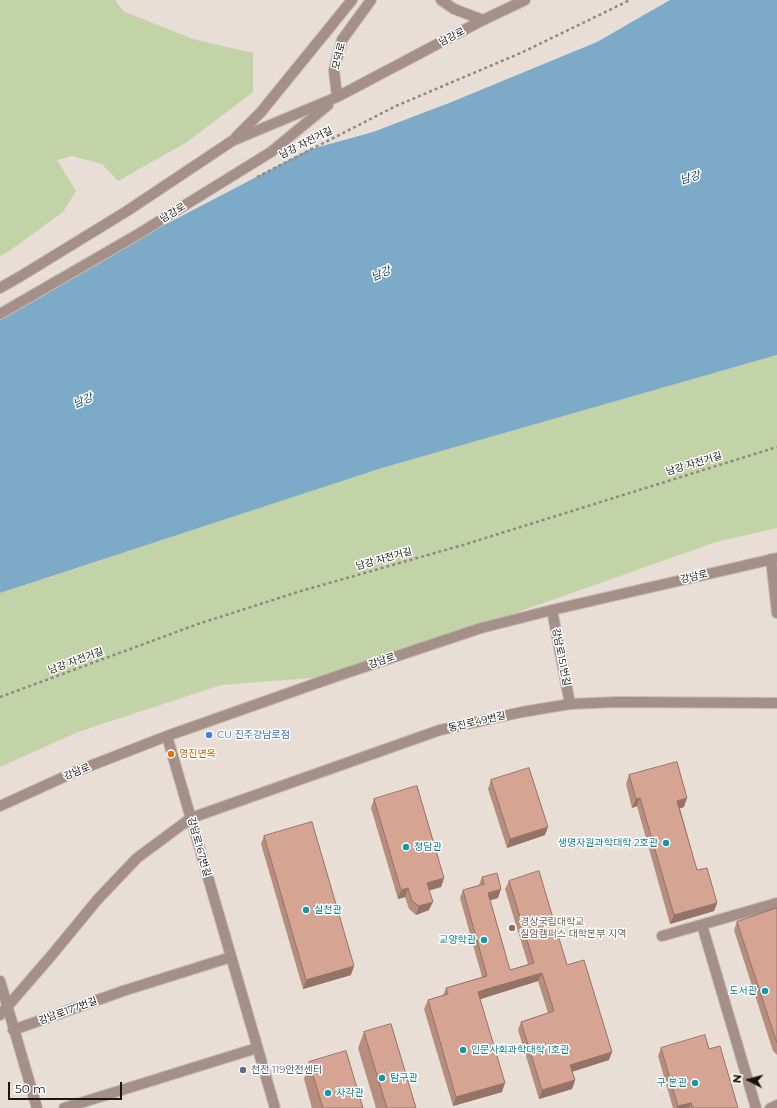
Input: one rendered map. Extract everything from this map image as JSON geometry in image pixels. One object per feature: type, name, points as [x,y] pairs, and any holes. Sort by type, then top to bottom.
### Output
[{"type":"street","points":[[232,141],[261,112],[352,0]]},
{"type":"street","name":"모덕로","points":[[337,97],[334,70],[342,40],[371,0]]},
{"type":"street","points":[[441,0],[454,9],[483,20]]},
{"type":"street","name":"남강로","points":[[0,288],[127,211],[232,141],[337,97],[483,20],[525,0]]},
{"type":"street","name":"남강로","points":[[0,314],[135,236],[271,152],[337,97]]},
{"type":"street","points":[[774,559],[777,613]]},
{"type":"street","name":"강남로","points":[[0,806],[77,771],[167,736],[337,676],[481,628],[552,610],[774,559]]},
{"type":"street","name":"강남로151번길","points":[[552,610],[570,704]]},
{"type":"street","name":"동진로49번길","points":[[0,1015],[98,899],[137,858],[191,818],[440,730],[522,712],[570,704],[617,702],[777,702]]},
{"type":"street","name":"강남로167번길","points":[[167,736],[275,1108]]},
{"type":"street","points":[[662,936],[777,903]]},
{"type":"street","points":[[702,925],[756,1108]]},
{"type":"street","name":"강남로177번길","points":[[14,1030],[123,991],[231,957]]},
{"type":"street","points":[[0,981],[36,1108]]},
{"type":"street","points":[[64,1108],[257,1048]]},
{"type":"lane","points":[[769,1108],[777,1104]]},
{"type":"path","name":"남강 자전거길","points":[[256,178],[396,106],[523,52],[630,0]]},
{"type":"path","name":"남강 자전거길","points":[[0,697],[198,624],[286,596],[463,545],[777,447]]},
{"type":"green space","points":[[0,0],[115,0],[123,11],[193,39],[253,53],[253,92],[187,142],[118,181],[102,164],[72,156],[57,160],[76,191],[63,212],[8,252],[0,256]]},
{"type":"green space","points":[[777,355],[777,528],[716,542],[337,676],[221,685],[78,732],[0,767],[0,593],[382,468]]},
{"type":"water","name":"남강","points":[[670,0],[777,0],[777,355],[382,468],[0,593],[0,311],[308,150],[373,132],[449,103],[597,42]]},
{"type":"building","name":"생명자원과학대학 2호관","points":[[677,762],[687,798],[677,801],[697,870],[707,868],[717,903],[674,915],[640,798],[636,799],[629,775]]},
{"type":"building","points":[[529,768],[548,827],[510,839],[491,780]]},
{"type":"building","name":"청담관","points":[[417,786],[444,878],[427,883],[433,902],[419,906],[412,901],[408,888],[401,890],[374,799]]},
{"type":"building","name":"실천관","points":[[312,822],[354,966],[306,980],[264,836]]},
{"type":"building","points":[[539,871],[567,965],[584,960],[612,1052],[570,1065],[575,1080],[542,1090],[521,1022],[554,1011],[542,973],[490,988],[478,992],[505,1083],[456,1097],[428,1000],[448,994],[446,988],[487,976],[463,890],[484,884],[482,877],[497,873],[501,889],[488,893],[510,970],[534,963],[509,881]]},
{"type":"building","name":"도서관","points":[[777,908],[777,1043],[737,922]]},
{"type":"building","points":[[391,1024],[416,1108],[387,1108],[364,1032]]},
{"type":"building","name":"구 본관","points":[[705,1035],[709,1049],[720,1046],[738,1108],[693,1108],[691,1103],[678,1106],[661,1048]]},
{"type":"building","points":[[346,1051],[363,1108],[323,1108],[309,1062]]},
{"type":"place","name":"CU 진주강남로점","points":[[209,735]]},
{"type":"place","name":"영진면옥","points":[[171,754]]},
{"type":"place","name":"생명자원과학대학 2호관","points":[[666,843]]},
{"type":"place","name":"청담관","points":[[406,847]]},
{"type":"place","name":"실천관","points":[[306,910]]},
{"type":"place","name":"경상국립대학교 칠암캠퍼스 대학본부 지역","points":[[512,928]]},
{"type":"place","name":"교양학관","points":[[484,940]]},
{"type":"place","name":"도서관","points":[[765,991]]},
{"type":"place","name":"인문사회과학대학 1호관","points":[[463,1050]]},
{"type":"place","name":"천전 119안전센터","points":[[243,1070]]},
{"type":"place","name":"탐구관","points":[[382,1078]]},
{"type":"place","name":"구 본관","points":[[695,1083]]},
{"type":"place","name":"자각관","points":[[328,1093]]}]
